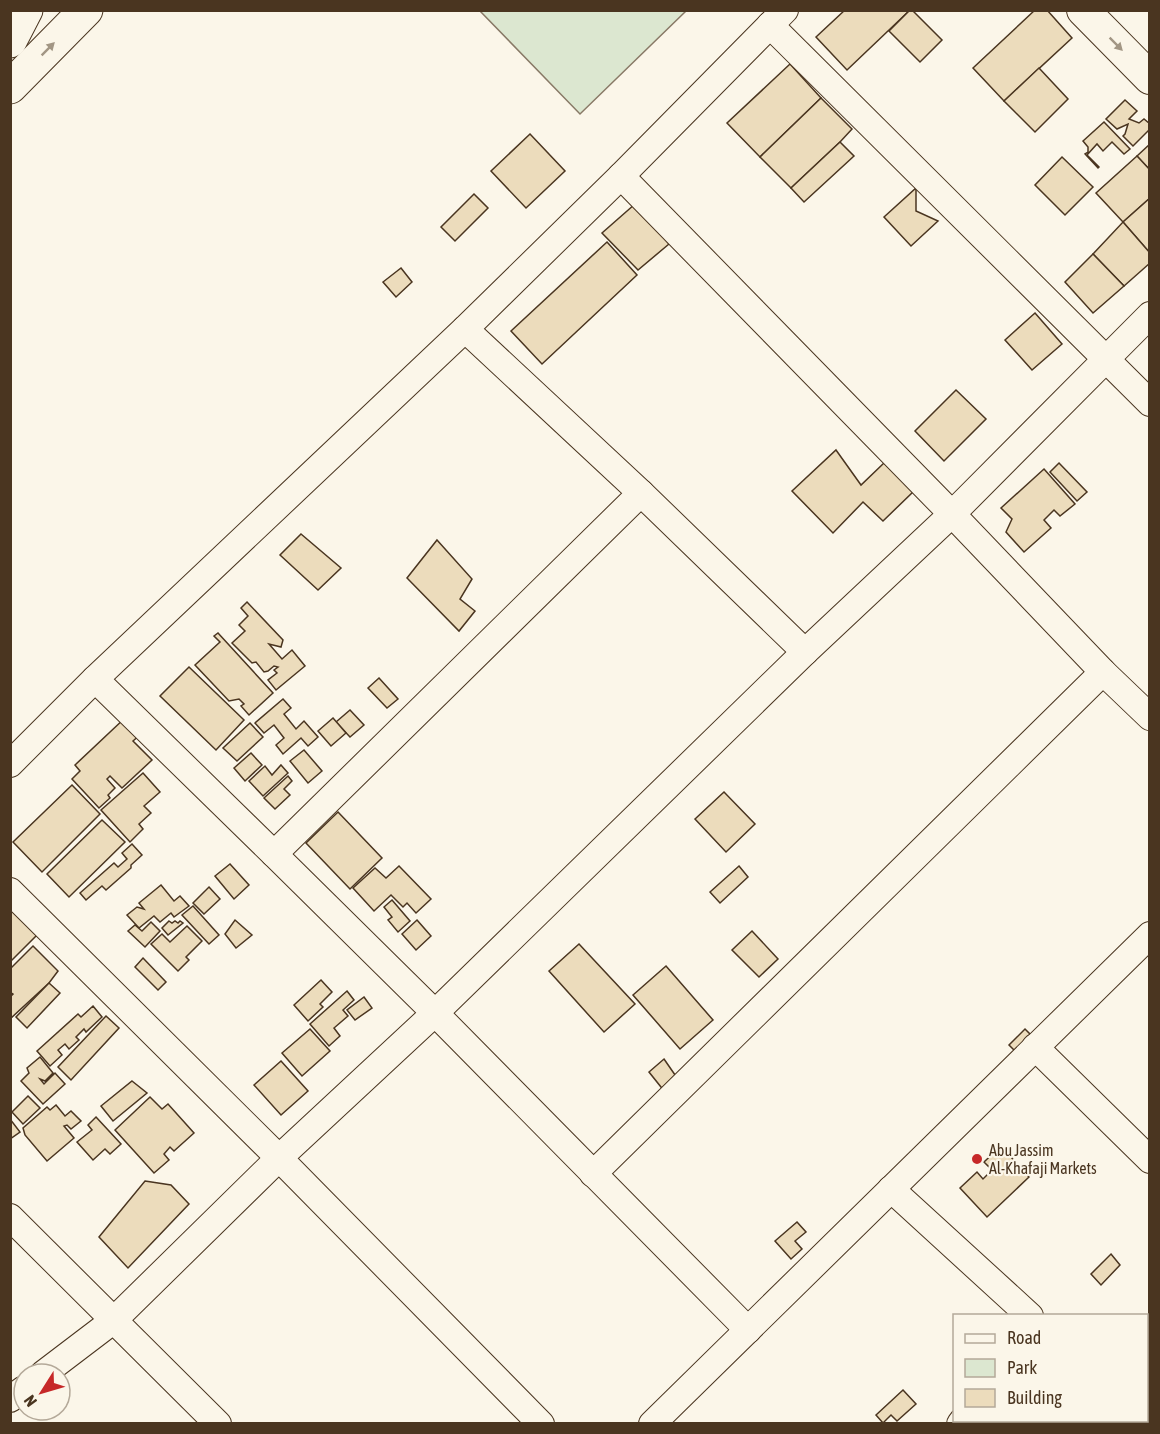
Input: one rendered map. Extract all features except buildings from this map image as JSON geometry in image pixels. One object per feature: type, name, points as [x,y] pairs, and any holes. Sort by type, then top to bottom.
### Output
[{"type":"main road","points":[[10,41],[26,10]]},
{"type":"main road","points":[[10,87],[86,10]]},
{"type":"street","points":[[1083,10],[1149,78]]},
{"type":"street","points":[[10,764],[95,679],[465,329],[778,18],[1149,403]]},
{"type":"street","points":[[621,176],[1149,717]]},
{"type":"street","points":[[59,1362],[114,1320],[279,1158],[435,1013],[805,652],[952,514],[1149,315]]},
{"type":"street","points":[[465,329],[641,493],[805,652]]},
{"type":"street","points":[[274,854],[641,493]]},
{"type":"street","points":[[593,1174],[1103,672]]},
{"type":"street","points":[[95,679],[435,1013],[748,1330]]},
{"type":"street","points":[[10,891],[279,1158],[541,1424]]},
{"type":"street","points":[[652,1424],[1149,935]]},
{"type":"street","points":[[1035,1047],[1149,1160]]},
{"type":"street","points":[[891,1189],[1028,1314]]},
{"type":"street","points":[[10,1217],[218,1424]]},
{"type":"green space","points":[[480,11],[686,11],[580,114]]},
{"type":"place","name":"Abu Jassim Al-Khafaji Markets","points":[[977,1159]]}]
